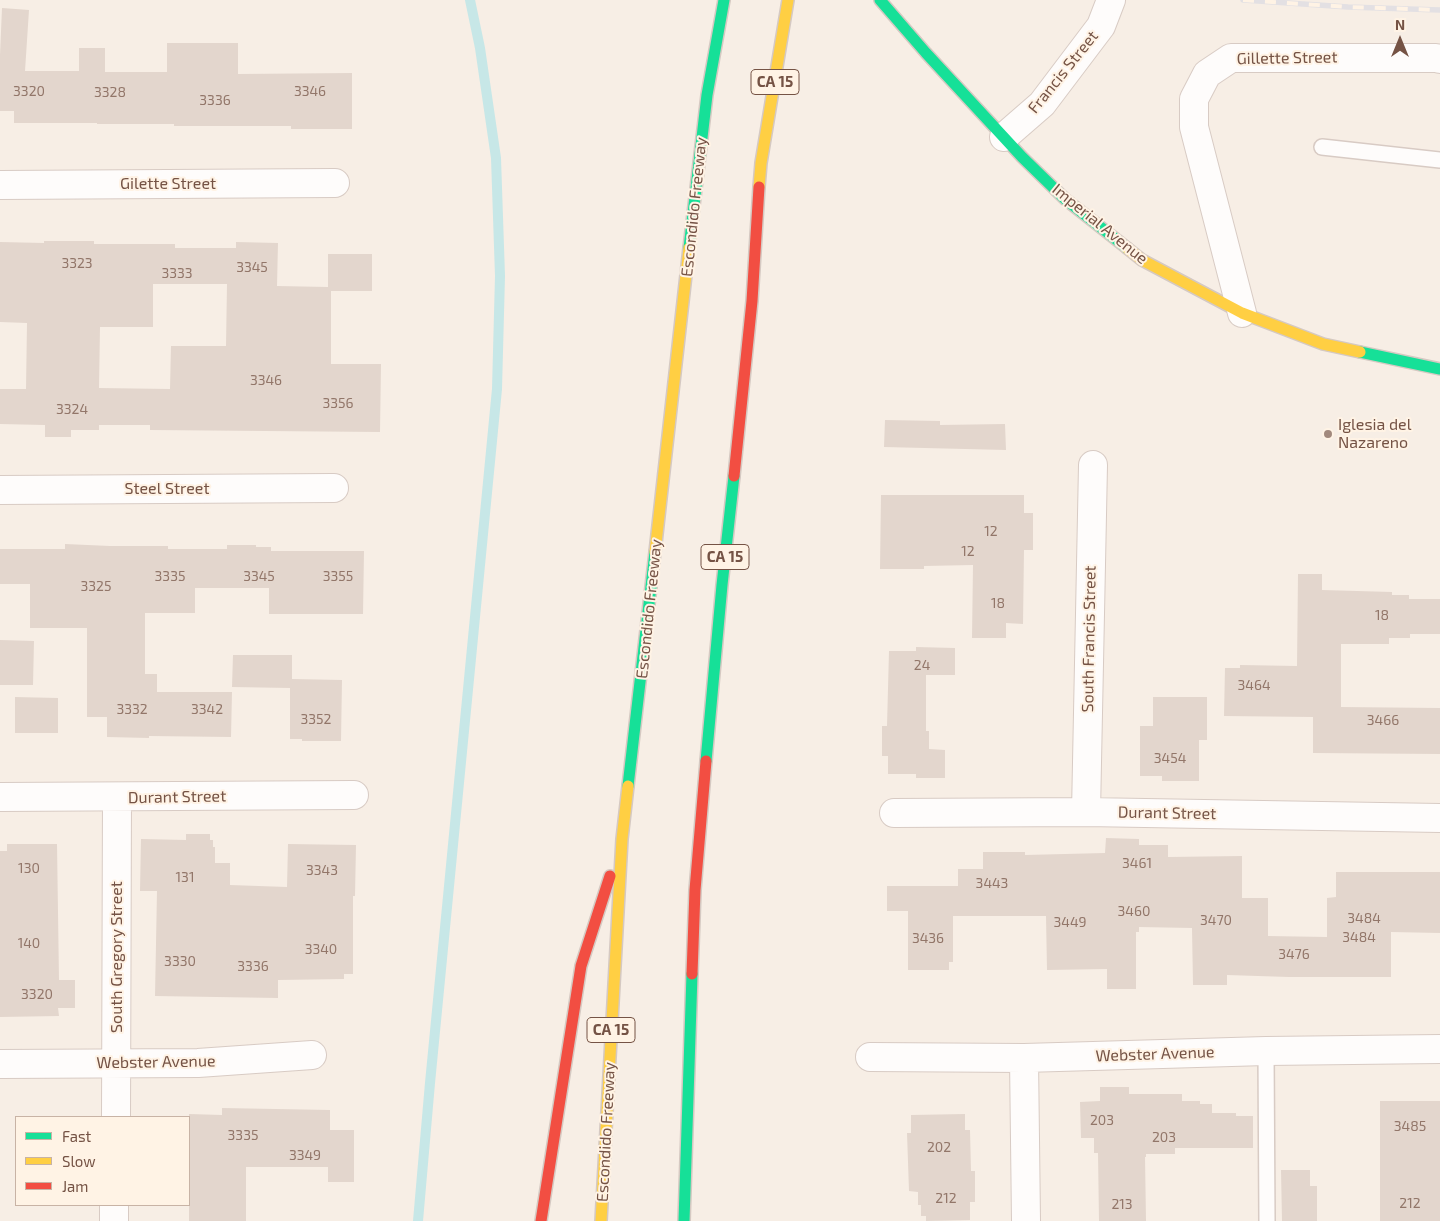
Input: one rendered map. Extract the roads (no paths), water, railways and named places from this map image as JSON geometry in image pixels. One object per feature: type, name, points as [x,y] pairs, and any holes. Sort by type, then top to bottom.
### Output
[{"type":"main road","name":"Escondido Freeway","points":[[601,1221],[622,839],[707,95],[724,0]]},
{"type":"main road","name":"CA 15","points":[[684,1221],[695,890],[722,585],[752,301],[761,163],[788,0]]},
{"type":"main road","name":"Imperial Avenue","points":[[880,0],[1022,157],[1065,199],[1142,260],[1242,312],[1323,344],[1440,370]]},
{"type":"main road","points":[[541,1221],[581,966],[622,839]]},
{"type":"street","name":"Francis Street","points":[[1004,137],[1042,104],[1101,26],[1111,0]]},
{"type":"street","name":"Gillette Street","points":[[1242,312],[1194,127],[1194,99],[1207,74],[1231,58],[1440,59]]},
{"type":"street","name":"Gilette Street","points":[[0,185],[335,182]]},
{"type":"street","name":"South Francis Street","points":[[1086,812],[1093,465]]},
{"type":"street","name":"Steel Street","points":[[0,490],[334,488]]},
{"type":"street","name":"Durant Street","points":[[0,797],[354,795]]},
{"type":"street","name":"South Gregory Street","points":[[116,1116],[117,797]]},
{"type":"street","name":"Durant Street","points":[[894,813],[1086,812],[1440,818]]},
{"type":"street","name":"Webster Avenue","points":[[870,1057],[1024,1058],[1266,1051],[1440,1049]]},
{"type":"street","name":"Webster Avenue","points":[[0,1064],[198,1063],[312,1055]]},
{"type":"street","points":[[1024,1058],[1026,1221]]},
{"type":"street","points":[[114,1206],[114,1221]]},
{"type":"lane","points":[[1322,147],[1440,160]]},
{"type":"lane","points":[[1266,1051],[1267,1221]]},
{"type":"waterway","points":[[418,1221],[497,389],[500,276],[496,158],[480,48],[470,0]]},
{"type":"railway","points":[[1243,0],[1348,7],[1440,10]]},
{"type":"place","name":"Iglesia del Nazareno","points":[[1328,434]]}]
